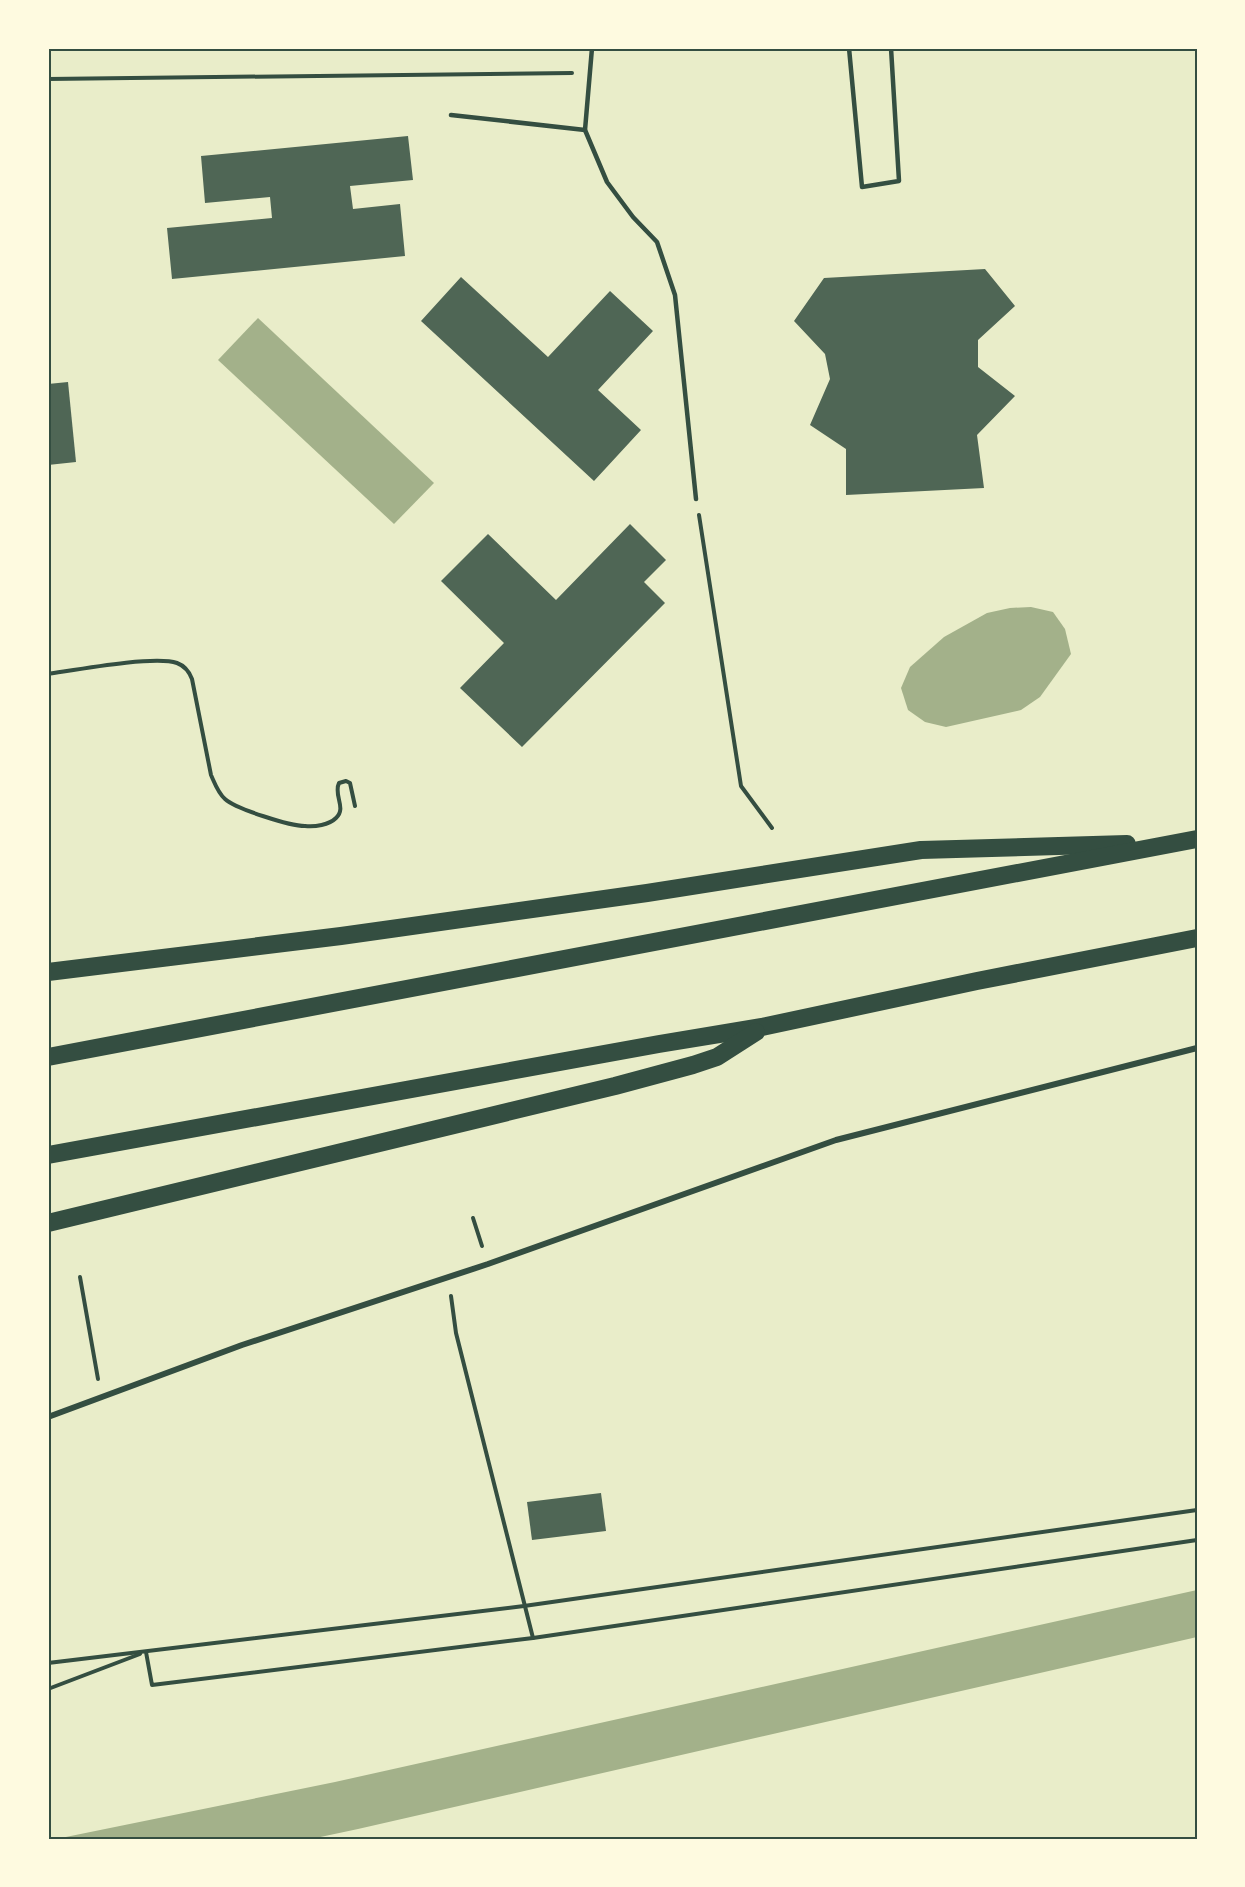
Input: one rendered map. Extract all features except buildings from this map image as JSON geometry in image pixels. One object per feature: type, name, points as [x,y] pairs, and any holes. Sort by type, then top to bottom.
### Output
[{"type":"highway","points":[[48,972],[341,936],[647,893],[921,850],[1190,840]]},
{"type":"highway","points":[[48,1057],[1190,840]]},
{"type":"highway","points":[[48,1155],[762,1027],[977,981],[1197,939]]},
{"type":"highway","points":[[48,1223],[682,1068],[717,1057],[762,1027]]},
{"type":"street","points":[[48,1416],[242,1345],[448,1277],[836,1140],[1197,1048]]},
{"type":"lane","points":[[592,48],[585,130],[607,182],[633,217],[657,242],[675,295],[696,499]]},
{"type":"lane","points":[[849,48],[862,187],[899,181],[891,48]]},
{"type":"lane","points":[[451,115],[585,130]]},
{"type":"path","points":[[48,80],[589,73]]},
{"type":"path","points":[[696,499],[741,786],[772,828]]},
{"type":"path","points":[[48,674],[151,661],[177,663],[189,671],[192,679],[211,775],[225,799],[238,808],[304,826],[321,825],[339,816],[342,809],[337,787],[339,783],[346,781],[350,783],[355,806]]},
{"type":"path","points":[[473,1218],[478,1233]]},
{"type":"path","points":[[80,1276],[101,1397]]},
{"type":"path","points":[[448,1277],[456,1333],[533,1638]]},
{"type":"path","points":[[48,1664],[524,1606],[1197,1510]]},
{"type":"path","points":[[146,1652],[152,1685],[533,1638],[1197,1540]]},
{"type":"path","points":[[48,1689],[146,1652]]},
{"type":"shaded area","points":[[258,318],[434,483],[394,524],[218,360]]},
{"type":"shaded area","points":[[1031,607],[1053,612],[1065,629],[1071,654],[1040,697],[1021,710],[946,727],[925,722],[908,710],[901,688],[910,667],[944,637],[987,613],[1010,608]]},
{"type":"shaded area","points":[[1197,1590],[1197,1637],[358,1829],[311,1839],[56,1839],[335,1782]]}]
